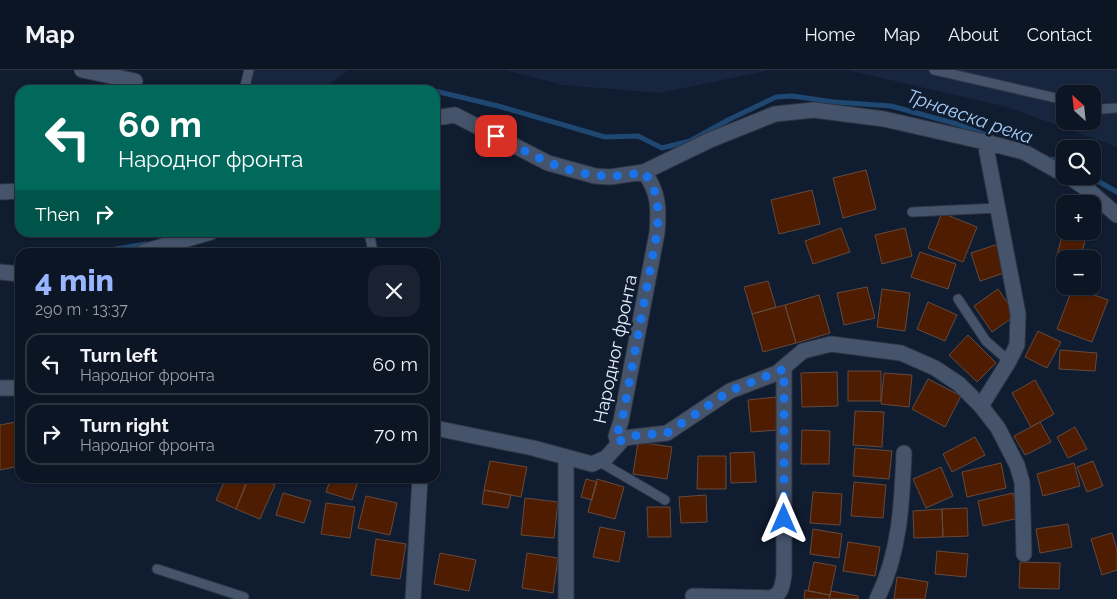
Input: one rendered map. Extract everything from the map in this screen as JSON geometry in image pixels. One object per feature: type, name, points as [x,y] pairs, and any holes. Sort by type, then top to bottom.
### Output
[{"type":"street","points":[[82,70],[135,81]]},
{"type":"street","points":[[440,117],[454,115],[464,119],[548,163],[572,170],[610,177],[644,172],[753,122],[790,111],[814,110],[884,119],[985,142],[1024,152],[1056,170]]},
{"type":"street","points":[[981,406],[1010,361],[1017,345],[1018,314],[985,142]]},
{"type":"street","name":"Народног фронта","points":[[644,172],[656,191],[659,216],[622,421],[616,436],[618,442],[630,436],[667,433],[730,391],[784,369],[803,351],[831,344],[901,353],[935,368],[950,378],[981,406],[998,428],[1022,482],[1024,554]]},
{"type":"street","points":[[1081,185],[1117,215]]},
{"type":"street","points":[[0,192],[15,191]]},
{"type":"street","points":[[157,248],[194,237]]},
{"type":"street","points":[[0,272],[15,274]]},
{"type":"street","points":[[693,596],[770,598],[777,596],[780,592],[784,575],[784,369]]},
{"type":"street","points":[[0,388],[15,388]]},
{"type":"street","points":[[440,429],[533,448],[592,464],[600,462],[611,453],[618,442]]},
{"type":"street","points":[[876,599],[887,576],[899,529],[904,453]]},
{"type":"street","points":[[566,458],[566,599]]},
{"type":"street","points":[[412,599],[420,483]]},
{"type":"lane","points":[[245,85],[249,70]]},
{"type":"lane","points":[[934,70],[1056,98]]},
{"type":"lane","points":[[1101,110],[1117,108]]},
{"type":"lane","points":[[912,212],[999,208]]},
{"type":"lane","points":[[370,237],[372,247]]},
{"type":"lane","points":[[958,299],[986,341],[1010,361]]},
{"type":"lane","points":[[600,462],[665,500]]},
{"type":"lane","points":[[157,568],[244,596],[243,599]]},
{"type":"shaded area","points":[[249,70],[348,70],[328,85],[245,85]]},
{"type":"shaded area","points":[[505,70],[771,70],[659,93],[563,85]]},
{"type":"shaded area","points":[[847,70],[1117,70],[1117,147],[1070,130],[1101,130],[1101,85],[1056,85],[1056,125],[1007,107]]},
{"type":"building","points":[[866,170],[876,209],[843,218],[833,178]]},
{"type":"building","points":[[812,190],[820,224],[779,234],[771,200]]},
{"type":"building","points":[[942,213],[977,227],[963,262],[928,248]]},
{"type":"building","points":[[841,228],[850,252],[813,264],[805,241]]},
{"type":"building","points":[[905,228],[912,256],[882,264],[875,235]]},
{"type":"building","points":[[1061,240],[1085,240],[1083,250],[1058,250]]},
{"type":"building","points":[[998,244],[1007,272],[980,281],[971,253]]},
{"type":"building","points":[[920,252],[956,264],[948,289],[911,277]]},
{"type":"building","points":[[768,281],[776,307],[752,314],[744,287]]},
{"type":"building","points":[[867,287],[875,318],[844,325],[837,293]]},
{"type":"building","points":[[882,289],[910,293],[905,331],[877,327]]},
{"type":"building","points":[[998,289],[1016,315],[992,332],[974,306]]},
{"type":"building","points":[[819,295],[830,333],[796,343],[785,305]]},
{"type":"building","points":[[1070,295],[1095,295],[1108,300],[1092,342],[1057,329]]},
{"type":"building","points":[[928,302],[957,315],[945,341],[917,329]]},
{"type":"building","points":[[785,305],[796,343],[763,352],[752,314]]},
{"type":"building","points":[[1038,331],[1061,342],[1047,368],[1025,357]]},
{"type":"building","points":[[968,335],[996,363],[977,382],[949,355]]},
{"type":"building","points":[[1060,350],[1097,353],[1095,371],[1059,369]]},
{"type":"building","points":[[848,371],[881,371],[881,401],[848,401]]},
{"type":"building","points":[[837,372],[838,406],[802,407],[801,373]]},
{"type":"building","points":[[884,373],[912,375],[909,407],[881,404]]},
{"type":"building","points":[[928,379],[961,396],[945,427],[912,409]]},
{"type":"building","points":[[1035,380],[1054,414],[1031,427],[1012,393]]},
{"type":"building","points":[[776,397],[779,430],[751,432],[748,400]]},
{"type":"building","points":[[855,411],[884,412],[882,447],[853,445]]},
{"type":"building","points":[[15,422],[15,467],[0,470],[0,425]]},
{"type":"building","points":[[1040,422],[1051,442],[1025,455],[1014,436]]},
{"type":"building","points":[[1075,427],[1087,449],[1068,458],[1057,437]]},
{"type":"building","points":[[802,430],[830,431],[829,464],[801,464]]},
{"type":"building","points":[[975,437],[985,455],[952,472],[943,454]]},
{"type":"building","points":[[638,442],[672,447],[667,479],[633,474]]},
{"type":"building","points":[[855,448],[892,451],[889,479],[853,476]]},
{"type":"building","points":[[754,452],[756,482],[731,483],[730,453]]},
{"type":"building","points":[[698,456],[726,456],[726,489],[697,489]]},
{"type":"building","points":[[490,461],[527,467],[521,497],[484,490]]},
{"type":"building","points":[[1093,461],[1103,486],[1087,492],[1077,467]]},
{"type":"building","points":[[1001,463],[1006,488],[967,497],[962,472]]},
{"type":"building","points":[[1074,463],[1080,486],[1043,496],[1037,474]]},
{"type":"building","points":[[941,467],[953,496],[926,508],[913,479]]},
{"type":"building","points":[[586,479],[597,482],[592,500],[581,497]]},
{"type":"building","points":[[597,479],[624,487],[615,519],[588,512]]},
{"type":"building","points":[[854,482],[886,485],[883,518],[851,516]]},
{"type":"building","points":[[224,483],[246,483],[236,509],[216,500]]},
{"type":"building","points":[[247,483],[270,483],[275,485],[260,519],[236,509]]},
{"type":"building","points":[[329,483],[357,483],[352,500],[326,492]]},
{"type":"building","points":[[484,490],[511,495],[508,508],[482,504]]},
{"type":"building","points":[[813,492],[842,494],[840,525],[810,523]]},
{"type":"building","points":[[283,493],[311,501],[304,523],[276,515]]},
{"type":"building","points":[[1013,493],[1019,518],[983,526],[978,501]]},
{"type":"building","points":[[706,495],[707,522],[681,523],[679,497]]},
{"type":"building","points":[[366,496],[397,503],[390,535],[358,528]]},
{"type":"building","points":[[525,498],[558,502],[554,538],[521,535]]},
{"type":"building","points":[[326,503],[355,507],[350,538],[321,534]]},
{"type":"building","points":[[647,507],[670,507],[671,537],[648,537]]},
{"type":"building","points":[[967,508],[968,536],[943,537],[942,509]]},
{"type":"building","points":[[942,509],[943,537],[914,538],[913,511]]},
{"type":"building","points":[[1068,524],[1072,547],[1040,553],[1036,529]]},
{"type":"building","points":[[600,527],[625,532],[619,562],[593,557]]},
{"type":"building","points":[[813,529],[842,534],[839,558],[810,554]]},
{"type":"building","points":[[1112,533],[1117,550],[1117,570],[1102,575],[1091,539]]},
{"type":"building","points":[[376,539],[406,544],[400,579],[371,575]]},
{"type":"building","points":[[848,542],[880,547],[875,576],[843,571]]},
{"type":"building","points":[[937,551],[968,554],[966,577],[935,574]]},
{"type":"building","points":[[440,553],[476,560],[469,591],[434,584]]},
{"type":"building","points":[[527,553],[558,558],[553,593],[522,588]]},
{"type":"building","points":[[814,562],[836,566],[830,595],[808,591]]},
{"type":"building","points":[[1020,562],[1060,563],[1059,589],[1019,588]]},
{"type":"building","points":[[897,577],[928,582],[925,599],[894,599]]},
{"type":"building","points":[[805,590],[830,595],[829,599],[804,599]]},
{"type":"building","points":[[831,591],[858,596],[858,599],[829,599]]},
{"type":"waterway","name":"Трнавска река","points":[[440,92],[498,106],[605,137],[638,136],[662,148],[690,141],[776,97],[792,96],[834,102],[891,106],[957,124],[992,137]]},
{"type":"waterway","name":"Трнавска река","points":[[1052,159],[1056,161]]},
{"type":"waterway","name":"Трнавска река","points":[[1101,183],[1117,192]]},
{"type":"waterway","name":"Трнавска река","points":[[122,248],[146,244]]},
{"type":"route","points":[[496,136],[548,163],[572,170],[595,176],[610,177],[644,172],[651,180],[656,191],[659,208],[657,233],[622,421],[616,436],[618,442],[630,436],[667,433],[730,391],[777,374],[784,369],[784,519]]}]
